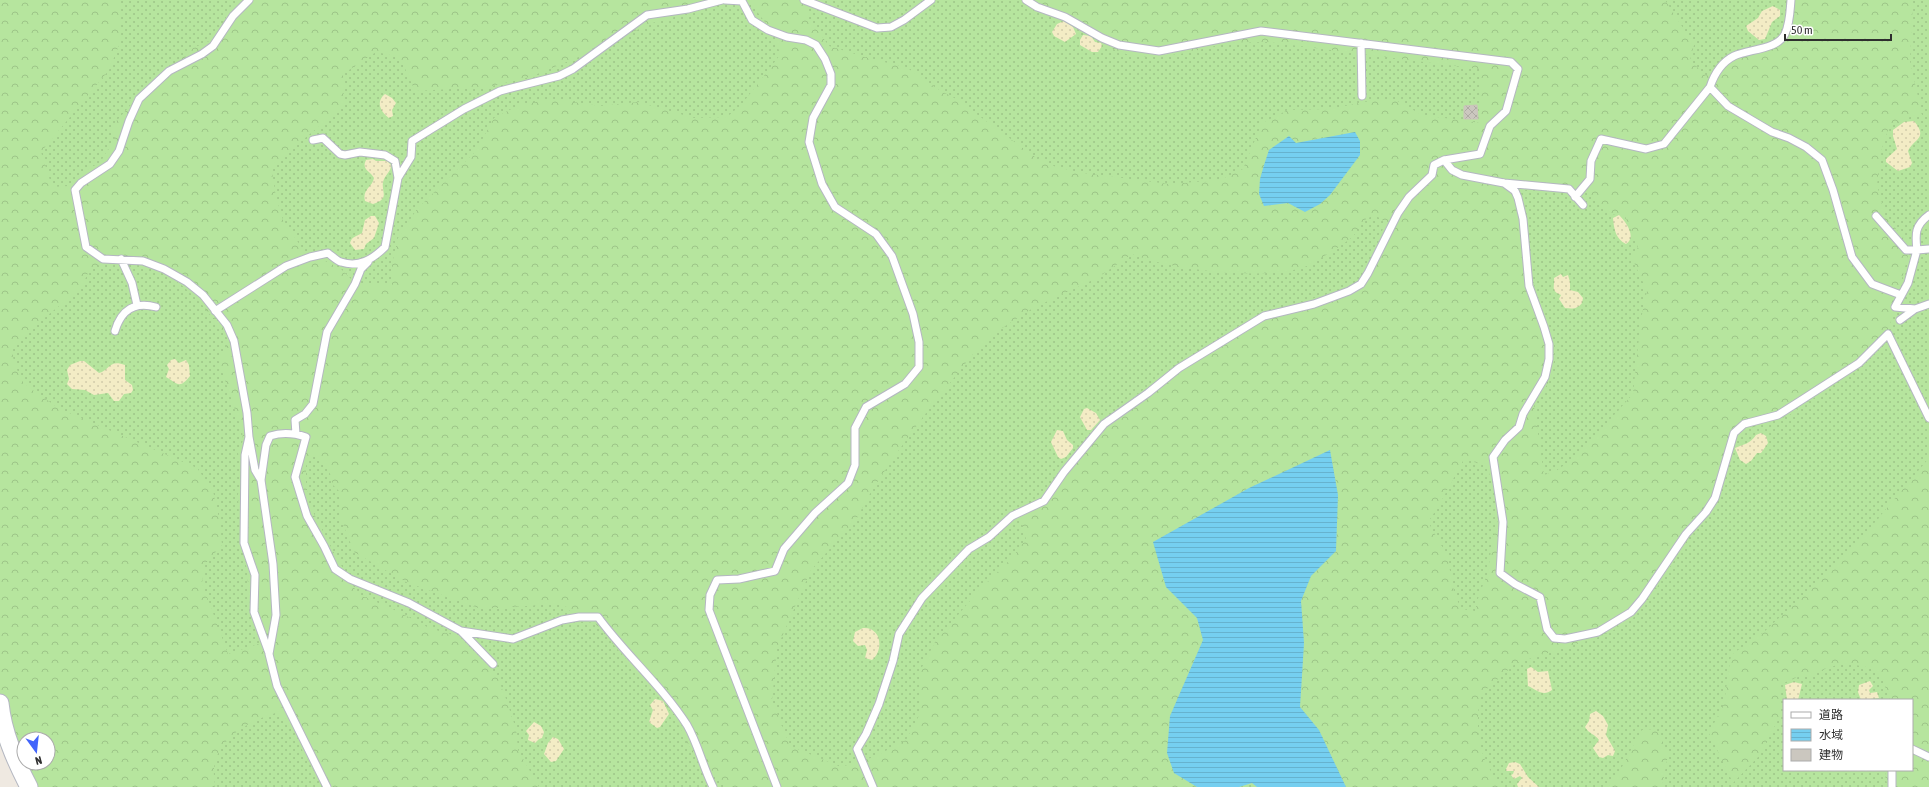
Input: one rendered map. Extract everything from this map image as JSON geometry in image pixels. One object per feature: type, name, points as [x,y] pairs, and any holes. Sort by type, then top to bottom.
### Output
[{"type":"street","points":[[0,703],[2,719],[14,757],[29,787]]},
{"type":"lane","points":[[249,0],[233,16],[213,46],[202,54],[169,71],[139,100],[128,121],[119,151],[110,164],[82,183],[75,190],[86,247],[103,260],[143,260],[164,269],[187,282],[203,295],[227,325],[234,341],[244,390],[249,437],[256,470],[261,480]]},
{"type":"lane","points":[[398,178],[411,157],[412,141],[464,109],[500,91],[559,76],[573,69],[647,15],[688,9],[723,0],[742,1],[752,20],[768,30],[806,40],[816,45],[825,59],[831,74],[831,85],[813,118],[809,142],[822,184],[835,207],[876,234],[892,256],[911,308],[919,342],[919,367],[905,384],[866,407],[855,428],[855,465],[848,482],[815,513],[784,549],[775,571],[739,579],[717,580],[710,595],[709,610],[777,787]]},
{"type":"lane","points":[[804,0],[877,28],[891,27],[904,20],[931,0]]},
{"type":"lane","points":[[873,787],[857,749],[866,734],[879,704],[893,662],[899,634],[922,598],[969,549],[989,537],[1012,516],[1044,501],[1064,472],[1104,424],[1148,393],[1179,368],[1264,316],[1314,304],[1349,291],[1361,284],[1398,213],[1409,197],[1432,175],[1434,166],[1444,160],[1480,154],[1490,126],[1506,111],[1518,69],[1511,62],[1361,42],[1260,31],[1159,51],[1119,44],[1108,40],[1065,17],[1037,7],[1026,0]]},
{"type":"lane","points":[[1575,197],[1590,179],[1591,161],[1601,139],[1646,149],[1664,144],[1710,87],[1714,74],[1733,56],[1777,42],[1784,34],[1790,17],[1791,0]]},
{"type":"lane","points":[[1361,42],[1362,96]]},
{"type":"lane","points":[[1710,87],[1728,106],[1772,132],[1789,138],[1822,160],[1833,190],[1852,257],[1872,284],[1901,295]]},
{"type":"lane","points":[[296,434],[295,420],[305,414],[313,404],[327,332],[355,284],[361,268],[385,247],[398,178],[395,161],[385,155],[360,152],[345,155],[340,154],[323,138],[313,140]]},
{"type":"lane","points":[[1444,160],[1452,170],[1462,175],[1504,183],[1569,189],[1583,205]]},
{"type":"lane","points":[[1504,183],[1515,191],[1523,219],[1530,286],[1544,327],[1548,344],[1548,359],[1545,377],[1523,414],[1519,427],[1505,440],[1493,457],[1503,522],[1500,573],[1515,584],[1540,597],[1547,630],[1554,638],[1566,639],[1598,632],[1631,612],[1642,599],[1686,534],[1706,512],[1715,498],[1734,433],[1744,424],[1778,415],[1800,402],[1859,363],[1888,334],[1929,418]]},
{"type":"lane","points":[[1876,216],[1906,250],[1929,249]]},
{"type":"lane","points":[[1929,216],[1920,222],[1915,237],[1917,250],[1908,283],[1895,307],[1915,308],[1929,304]]},
{"type":"lane","points":[[215,311],[286,266],[310,257],[328,253],[340,262],[369,262]]},
{"type":"lane","points":[[121,259],[132,283],[137,305]]},
{"type":"lane","points":[[116,331],[118,320],[130,308],[137,305],[146,304],[156,307]]},
{"type":"lane","points":[[1900,320],[1915,308]]},
{"type":"lane","points":[[269,654],[276,615],[273,564],[261,480],[266,445],[270,436],[278,434],[296,434],[306,437],[295,477],[307,516],[335,569],[364,586],[389,594],[409,603],[461,631],[493,664]]},
{"type":"lane","points":[[249,437],[244,455],[244,543],[255,575],[254,612],[269,654],[277,686],[327,787]]},
{"type":"lane","points":[[461,631],[513,639],[562,620],[579,617],[598,617],[608,631],[657,686],[687,726],[713,787]]},
{"type":"lane","points":[[1913,749],[1929,757]]},
{"type":"lane","points":[[1892,771],[1892,787]]},
{"type":"green space","points":[[0,0],[121,0],[119,2],[120,43],[109,70],[41,152],[52,187],[69,186],[87,169],[100,163],[115,137],[111,127],[137,98],[189,50],[213,39],[227,16],[242,0],[731,0],[708,8],[652,23],[586,54],[530,77],[487,87],[415,91],[400,57],[376,52],[343,74],[344,106],[271,166],[276,197],[283,220],[304,251],[340,268],[357,285],[392,285],[392,264],[398,238],[417,209],[476,151],[494,118],[521,104],[555,99],[600,106],[638,102],[694,118],[727,117],[742,104],[780,55],[775,35],[748,0],[811,0],[807,16],[829,46],[875,60],[906,67],[936,88],[956,99],[1035,157],[1056,167],[1083,173],[1169,184],[1220,180],[1243,169],[1262,123],[1288,110],[1332,109],[1363,102],[1394,99],[1422,115],[1481,123],[1479,69],[1268,42],[1227,43],[1186,53],[1156,57],[1132,56],[1115,50],[1080,30],[1069,21],[1048,16],[1031,9],[1019,0],[1665,0],[1694,45],[1690,60],[1706,76],[1727,56],[1741,50],[1764,44],[1778,37],[1785,28],[1786,24],[1787,0],[1913,0],[1910,61],[1922,115],[1905,118],[1889,127],[1881,151],[1877,185],[1885,215],[1905,240],[1911,244],[1885,344],[1863,364],[1788,416],[1747,429],[1736,439],[1719,498],[1709,515],[1689,537],[1649,600],[1634,617],[1620,627],[1599,637],[1516,663],[1480,695],[1478,733],[1480,744],[1487,765],[1501,787],[1346,787],[1319,730],[1300,707],[1304,643],[1301,601],[1311,576],[1336,551],[1338,495],[1330,450],[1249,488],[1153,542],[1166,587],[1197,618],[1203,640],[1170,716],[1167,752],[1174,773],[1197,787],[726,787],[723,781],[692,752],[673,714],[595,623],[577,621],[567,607],[555,604],[481,609],[406,582],[354,552],[341,519],[339,491],[333,485],[329,470],[319,458],[311,456],[306,466],[306,483],[309,504],[334,553],[358,594],[399,612],[429,628],[460,637],[497,676],[516,729],[518,750],[539,787],[323,787],[302,750],[299,738],[284,717],[276,713],[256,720],[236,732],[221,748],[216,758],[214,770],[215,787],[28,787],[17,771],[56,771],[56,731],[16,731],[16,769],[0,745]],"holes":[[[1355,132],[1353,166],[1340,183],[1305,212],[1288,203],[1264,206],[1260,179],[1269,150],[1327,136]],[[1585,189],[1609,214],[1625,216],[1638,247],[1632,258],[1647,291],[1641,319],[1633,394],[1578,455],[1556,471],[1544,475],[1534,406],[1550,380],[1554,361],[1554,346],[1549,326],[1534,285],[1519,190]],[[1375,215],[1385,222],[1373,259],[1358,285],[1252,317],[1218,341],[1158,378],[1103,422],[1060,471],[1040,500],[1019,510],[1026,539],[1013,557],[981,588],[935,642],[921,669],[921,712],[906,740],[874,757],[841,767],[790,746],[772,700],[777,648],[811,570],[857,518],[872,490],[896,454],[926,413],[977,349],[996,332],[1033,308],[1097,278],[1132,254],[1170,265],[1222,272],[1274,273],[1295,270],[1311,264],[1333,251],[1352,237],[1365,220]],[[118,263],[140,264],[171,278],[182,286],[203,306],[230,342],[218,359],[242,431],[243,440],[238,452],[241,476],[238,495],[240,535],[247,570],[249,600],[253,622],[261,643],[228,654],[202,583],[205,564],[222,545],[219,518],[213,491],[197,468],[60,409],[22,381],[14,363],[12,350],[26,333],[81,288],[89,271],[99,265]],[[1464,459],[1487,466],[1495,492],[1498,520],[1493,535],[1488,572],[1479,595],[1475,611],[1461,609],[1454,592],[1447,555],[1428,522],[1438,507]]]},
{"type":"green space","points":[[8,0],[1929,0],[1929,787],[176,787],[0,427],[0,15]]},
{"type":"green space","points":[[1929,458],[1929,787],[1888,787],[1885,776],[1886,771],[1913,771],[1913,699],[1890,699],[1881,676],[1872,668],[1844,663],[1827,668],[1809,677],[1798,677],[1781,684],[1780,716],[1759,756],[1733,783],[1709,733],[1724,704],[1731,655],[1765,631],[1849,553]]},
{"type":"green space","points":[[1656,729],[1662,739],[1668,755],[1662,787],[1608,787],[1622,767],[1642,730]]},
{"type":"sand","points":[[1773,6],[1780,10],[1780,16],[1772,22],[1765,39],[1759,40],[1748,31],[1746,26],[1758,18],[1762,11]]},
{"type":"sand","points":[[1064,21],[1073,27],[1076,34],[1065,42],[1054,36],[1052,32],[1057,24]]},
{"type":"sand","points":[[1083,35],[1091,36],[1095,42],[1101,43],[1102,46],[1098,52],[1092,52],[1080,45],[1080,40]]},
{"type":"sand","points":[[385,94],[392,98],[396,103],[392,110],[393,116],[389,118],[380,107],[380,100]]},
{"type":"sand","points":[[1914,121],[1918,127],[1920,135],[1908,151],[1912,163],[1910,167],[1898,171],[1886,162],[1886,159],[1897,149],[1893,136],[1893,130],[1904,122]]},
{"type":"sand","points":[[373,159],[376,161],[387,161],[391,165],[383,183],[384,197],[379,202],[373,204],[365,201],[364,197],[374,178],[366,168],[365,163],[366,160]]},
{"type":"sand","points":[[1619,215],[1627,225],[1631,238],[1626,244],[1620,240],[1615,230],[1613,218]]},
{"type":"sand","points":[[371,216],[375,216],[379,223],[374,238],[366,244],[364,249],[355,250],[350,243],[353,238],[362,233],[365,220]]},
{"type":"sand","points":[[1561,274],[1563,277],[1568,275],[1570,290],[1578,292],[1583,298],[1582,303],[1577,307],[1565,308],[1559,299],[1561,295],[1554,290],[1554,278]]},
{"type":"sand","points":[[175,359],[179,363],[186,360],[189,365],[190,376],[180,384],[166,377],[169,369],[167,365],[171,360]]},
{"type":"sand","points":[[84,361],[99,373],[116,363],[125,365],[125,380],[132,385],[133,390],[131,393],[124,394],[119,401],[114,401],[108,393],[94,395],[85,390],[72,389],[67,384],[69,379],[67,370],[70,365]]},
{"type":"sand","points":[[1087,408],[1096,413],[1100,420],[1091,430],[1087,430],[1080,417],[1084,409]]},
{"type":"sand","points":[[1057,430],[1063,431],[1067,440],[1073,445],[1073,448],[1066,457],[1061,459],[1058,457],[1051,442]]},
{"type":"sand","points":[[1761,433],[1766,436],[1768,443],[1761,453],[1757,453],[1751,461],[1746,464],[1740,460],[1735,448],[1744,445],[1756,435]]},
{"type":"sand","points":[[863,628],[874,631],[878,636],[878,651],[872,660],[865,658],[867,650],[865,645],[858,646],[853,641],[855,632]]},
{"type":"sand","points":[[1531,667],[1538,672],[1548,671],[1552,690],[1543,693],[1528,686],[1527,669]]},
{"type":"sand","points":[[1870,681],[1873,686],[1869,690],[1870,693],[1877,692],[1879,698],[1861,699],[1858,692],[1859,685]]},
{"type":"sand","points":[[1794,682],[1802,684],[1798,699],[1787,699],[1785,685]]},
{"type":"sand","points":[[655,699],[663,701],[669,714],[660,727],[657,728],[649,722],[653,710],[650,705]]},
{"type":"sand","points":[[1596,711],[1603,716],[1608,725],[1606,735],[1615,751],[1613,756],[1608,755],[1603,758],[1599,757],[1593,748],[1599,740],[1585,727],[1589,721],[1590,714]]},
{"type":"sand","points":[[534,722],[541,726],[544,732],[542,738],[535,743],[528,740],[529,735],[526,731]]},
{"type":"sand","points":[[553,737],[558,739],[564,749],[556,761],[551,762],[544,754],[548,743]]},
{"type":"sand","points":[[1515,762],[1520,764],[1528,777],[1539,787],[1518,787],[1517,784],[1522,778],[1520,776],[1514,779],[1511,775],[1514,771],[1506,771],[1509,763]]},
{"type":"water","points":[[1355,132],[1360,141],[1360,155],[1330,195],[1320,204],[1305,212],[1288,203],[1264,206],[1259,194],[1260,179],[1269,150],[1289,136],[1296,143]]},
{"type":"water","points":[[1330,450],[1338,495],[1336,551],[1311,576],[1301,601],[1304,643],[1300,707],[1319,730],[1346,787],[1257,787],[1252,783],[1239,787],[1197,787],[1174,773],[1167,753],[1170,716],[1203,640],[1197,618],[1166,587],[1153,542],[1249,488]]},
{"type":"building","points":[[1477,105],[1478,119],[1464,119],[1464,106]]}]
